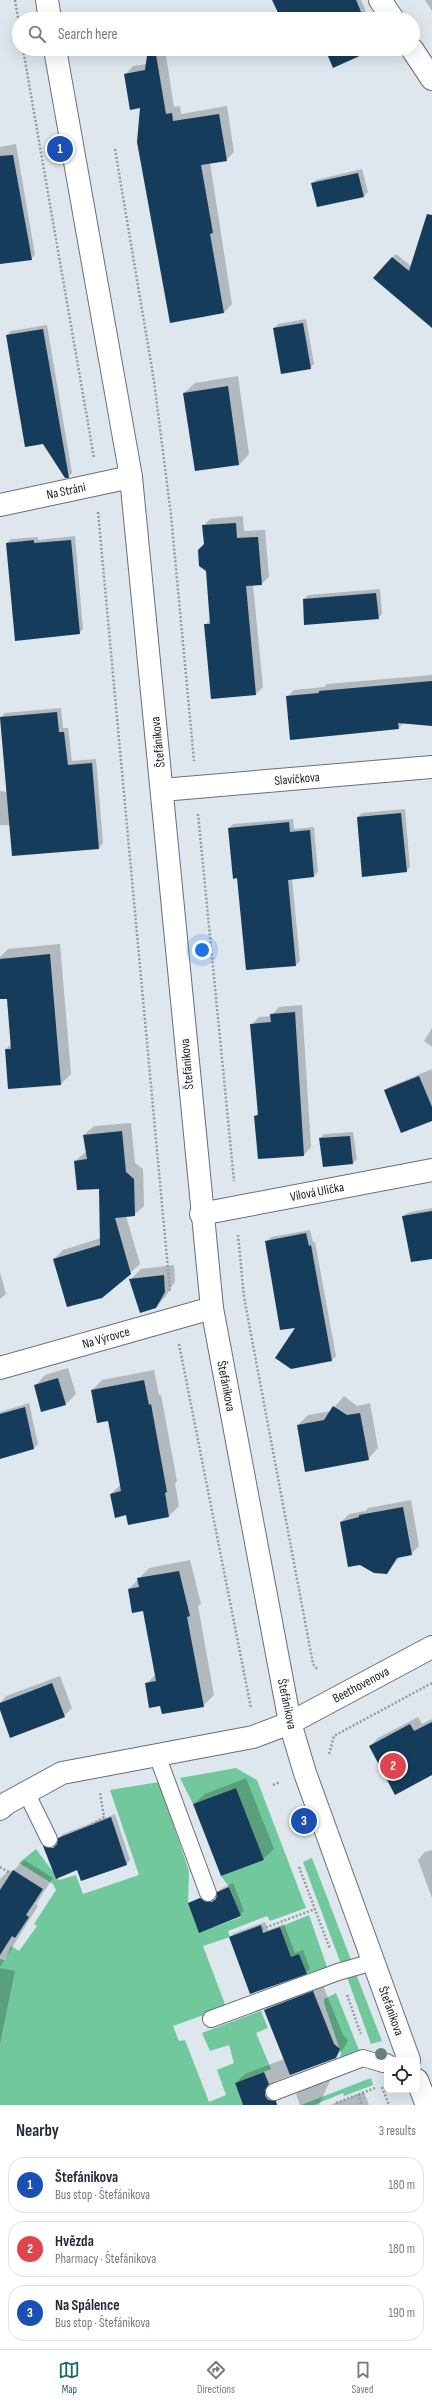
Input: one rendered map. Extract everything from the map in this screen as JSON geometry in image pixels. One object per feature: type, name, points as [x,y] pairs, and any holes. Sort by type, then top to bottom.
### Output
[{"type":"street","points":[[47,0],[49,12]]},
{"type":"street","points":[[380,0],[388,12]]},
{"type":"street","name":"Štefánikova","points":[[56,56],[131,477],[162,790],[201,1214],[212,1308],[290,1723],[306,1773],[373,1962],[403,2057]]},
{"type":"street","points":[[417,56],[432,79]]},
{"type":"street","name":"Na Stráni","points":[[0,505],[131,477]]},
{"type":"street","name":"Slavíčkova","points":[[162,790],[432,767]]},
{"type":"street","name":"Vilová Ulička","points":[[201,1214],[432,1170]]},
{"type":"street","name":"Na Výrovce","points":[[0,1368],[212,1308]]},
{"type":"street","name":"Beethovenova","points":[[0,1809],[7,1802],[62,1773],[253,1737],[290,1723],[432,1647]]},
{"type":"street","points":[[420,2088],[427,2105]]},
{"type":"lane","points":[[157,1755],[208,1893]]},
{"type":"lane","points":[[26,1792],[49,1839]]},
{"type":"lane","points":[[211,2019],[338,1972],[373,1962]]},
{"type":"lane","points":[[274,2092],[363,2058],[384,2064]]},
{"type":"path","points":[[15,0],[17,12]]},
{"type":"path","points":[[25,56],[96,466]]},
{"type":"path","points":[[114,149],[154,381],[169,499],[194,765]]},
{"type":"path","points":[[98,506],[170,1294]]},
{"type":"path","points":[[198,810],[234,1182]]},
{"type":"path","points":[[238,1234],[245,1305],[313,1664],[316,1669]]},
{"type":"path","points":[[179,1342],[252,1714]]},
{"type":"path","points":[[330,1759],[329,1754],[334,1736],[432,1683]]},
{"type":"path","points":[[92,1824],[104,1817],[99,1787]]},
{"type":"path","points":[[0,1867],[10,1873]]},
{"type":"path","points":[[262,1930],[315,1909]]},
{"type":"path","points":[[336,2103],[381,2085]]},
{"type":"path","points":[[358,2094],[362,2105]]},
{"type":"green space","points":[[236,1768],[257,1780],[306,1908],[270,1921],[267,1916],[228,1931],[230,1937],[203,1946],[226,2007],[173,2026],[179,2041],[185,2040],[209,2102],[226,2095],[217,2070],[234,2063],[229,2045],[210,2051],[202,2033],[261,2011],[268,2028],[256,2033],[271,2069],[235,2083],[243,2105],[0,2105],[0,1959],[5,1960],[11,1946],[19,1951],[37,1926],[34,1924],[56,1890],[53,1884],[19,1863],[36,1849],[59,1880],[76,1875],[83,1894],[139,1875],[110,1790],[159,1782],[189,1871],[188,1903],[214,1927],[241,1917],[230,1888],[221,1876],[264,1860],[236,1788],[193,1804],[180,1778]]},
{"type":"green space","points":[[312,1858],[351,1960],[341,1964],[303,1862]]},
{"type":"green space","points":[[309,1915],[327,1967],[307,1974],[299,1954],[291,1957],[280,1927]]},
{"type":"green space","points":[[356,1974],[382,2041],[371,2044],[347,1977]]},
{"type":"green space","points":[[336,1993],[359,2050],[340,2057],[341,2053],[324,2003],[324,1999]]},
{"type":"green space","points":[[371,2078],[373,2085],[344,2096],[343,2093],[314,2105],[301,2105]]},
{"type":"building","points":[[272,0],[356,0],[361,12],[278,12]]},
{"type":"building","points":[[147,56],[156,56],[166,114],[172,113],[173,121],[219,114],[227,161],[201,165],[213,233],[210,234],[224,313],[170,323],[137,142],[140,108],[130,110],[124,74],[145,70]]},
{"type":"building","points":[[328,56],[360,56],[333,68]]},
{"type":"building","points":[[13,155],[32,260],[0,264],[0,156]]},
{"type":"building","points":[[358,173],[364,197],[317,207],[311,183]]},
{"type":"building","points":[[427,214],[432,215],[432,328],[373,278],[392,257],[409,271]]},
{"type":"building","points":[[303,323],[311,369],[281,374],[273,328]]},
{"type":"building","points":[[43,329],[69,478],[65,478],[43,444],[25,447],[6,335]]},
{"type":"building","points":[[228,386],[239,465],[195,471],[183,393]]},
{"type":"building","points":[[236,523],[237,538],[258,537],[262,585],[246,586],[256,695],[211,699],[204,624],[210,624],[206,571],[199,566],[198,550],[204,544],[202,525]]},
{"type":"building","points":[[34,540],[34,543],[71,540],[80,634],[15,641],[6,543]]},
{"type":"building","points":[[376,593],[379,619],[304,625],[303,599]]},
{"type":"building","points":[[432,681],[432,726],[398,723],[399,729],[290,740],[286,696],[319,693],[319,691]]},
{"type":"building","points":[[57,712],[59,732],[64,732],[68,765],[92,763],[99,849],[12,856],[0,717]]},
{"type":"building","points":[[401,813],[407,872],[362,877],[357,817]]},
{"type":"building","points":[[289,822],[290,832],[310,830],[314,877],[288,880],[296,966],[246,970],[237,878],[233,879],[228,828]]},
{"type":"building","points":[[50,954],[61,1085],[8,1089],[5,1049],[11,1049],[7,999],[0,999],[0,959]]},
{"type":"building","points":[[295,1012],[304,1156],[258,1159],[254,1116],[258,1115],[250,1024],[271,1022],[270,1014]]},
{"type":"building","points":[[419,1076],[432,1107],[432,1121],[401,1133],[384,1090]]},
{"type":"building","points":[[122,1131],[126,1172],[134,1179],[135,1216],[115,1218],[131,1274],[102,1298],[67,1307],[53,1259],[100,1245],[99,1189],[77,1190],[74,1161],[87,1159],[83,1135]]},
{"type":"building","points":[[350,1136],[353,1164],[323,1167],[319,1138]]},
{"type":"building","points":[[432,1211],[432,1259],[411,1262],[402,1216]]},
{"type":"building","points":[[306,1233],[309,1246],[311,1245],[332,1361],[291,1369],[275,1358],[295,1328],[280,1330],[265,1241]]},
{"type":"building","points":[[164,1275],[165,1292],[156,1308],[140,1313],[129,1279]]},
{"type":"building","points":[[58,1378],[66,1405],[41,1412],[34,1385]]},
{"type":"building","points":[[144,1380],[149,1405],[151,1404],[167,1492],[165,1493],[169,1517],[128,1525],[126,1515],[115,1518],[110,1494],[121,1491],[115,1457],[108,1421],[97,1423],[91,1390]]},
{"type":"building","points":[[333,1406],[347,1415],[360,1413],[369,1460],[305,1472],[297,1425],[324,1420]]},
{"type":"building","points":[[25,1407],[34,1449],[0,1459],[0,1414]]},
{"type":"building","points":[[403,1507],[412,1555],[397,1558],[387,1574],[374,1573],[360,1565],[348,1567],[340,1522],[359,1517],[359,1515]]},
{"type":"building","points":[[179,1571],[190,1616],[187,1617],[204,1707],[162,1714],[160,1706],[149,1708],[145,1683],[156,1681],[143,1611],[132,1613],[128,1589],[139,1587],[137,1578]]},
{"type":"building","points":[[52,1683],[65,1717],[10,1738],[0,1710],[0,1703]]},
{"type":"building","points":[[432,1722],[432,1775],[395,1795],[369,1746],[410,1724],[414,1731]]},
{"type":"building","points":[[236,1788],[264,1860],[221,1876],[193,1804]]},
{"type":"building","points":[[111,1817],[127,1865],[81,1881],[77,1870],[56,1879],[43,1846],[53,1848],[57,1844],[58,1838]]},
{"type":"building","points":[[13,1870],[43,1889],[26,1915],[29,1917],[15,1938],[12,1936],[0,1955],[0,1890]]},
{"type":"building","points":[[229,1887],[241,1916],[199,1933],[188,1903],[200,1898],[206,1902],[212,1902],[216,1899],[217,1892]]},
{"type":"building","points":[[261,1925],[263,1933],[280,1927],[291,1957],[299,1954],[307,1974],[250,1994],[229,1937]]},
{"type":"building","points":[[313,1991],[334,2044],[340,2049],[336,2058],[290,2075],[264,2010]]},
{"type":"building","points":[[264,2072],[269,2084],[265,2090],[265,2096],[268,2100],[276,2101],[277,2105],[243,2105],[235,2083]]},
{"type":"place","name":"Štefánikova","points":[[60,149]]},
{"type":"place","name":"Hvězda","points":[[393,1766]]},
{"type":"place","name":"Na Spálence","points":[[304,1821]]}]
